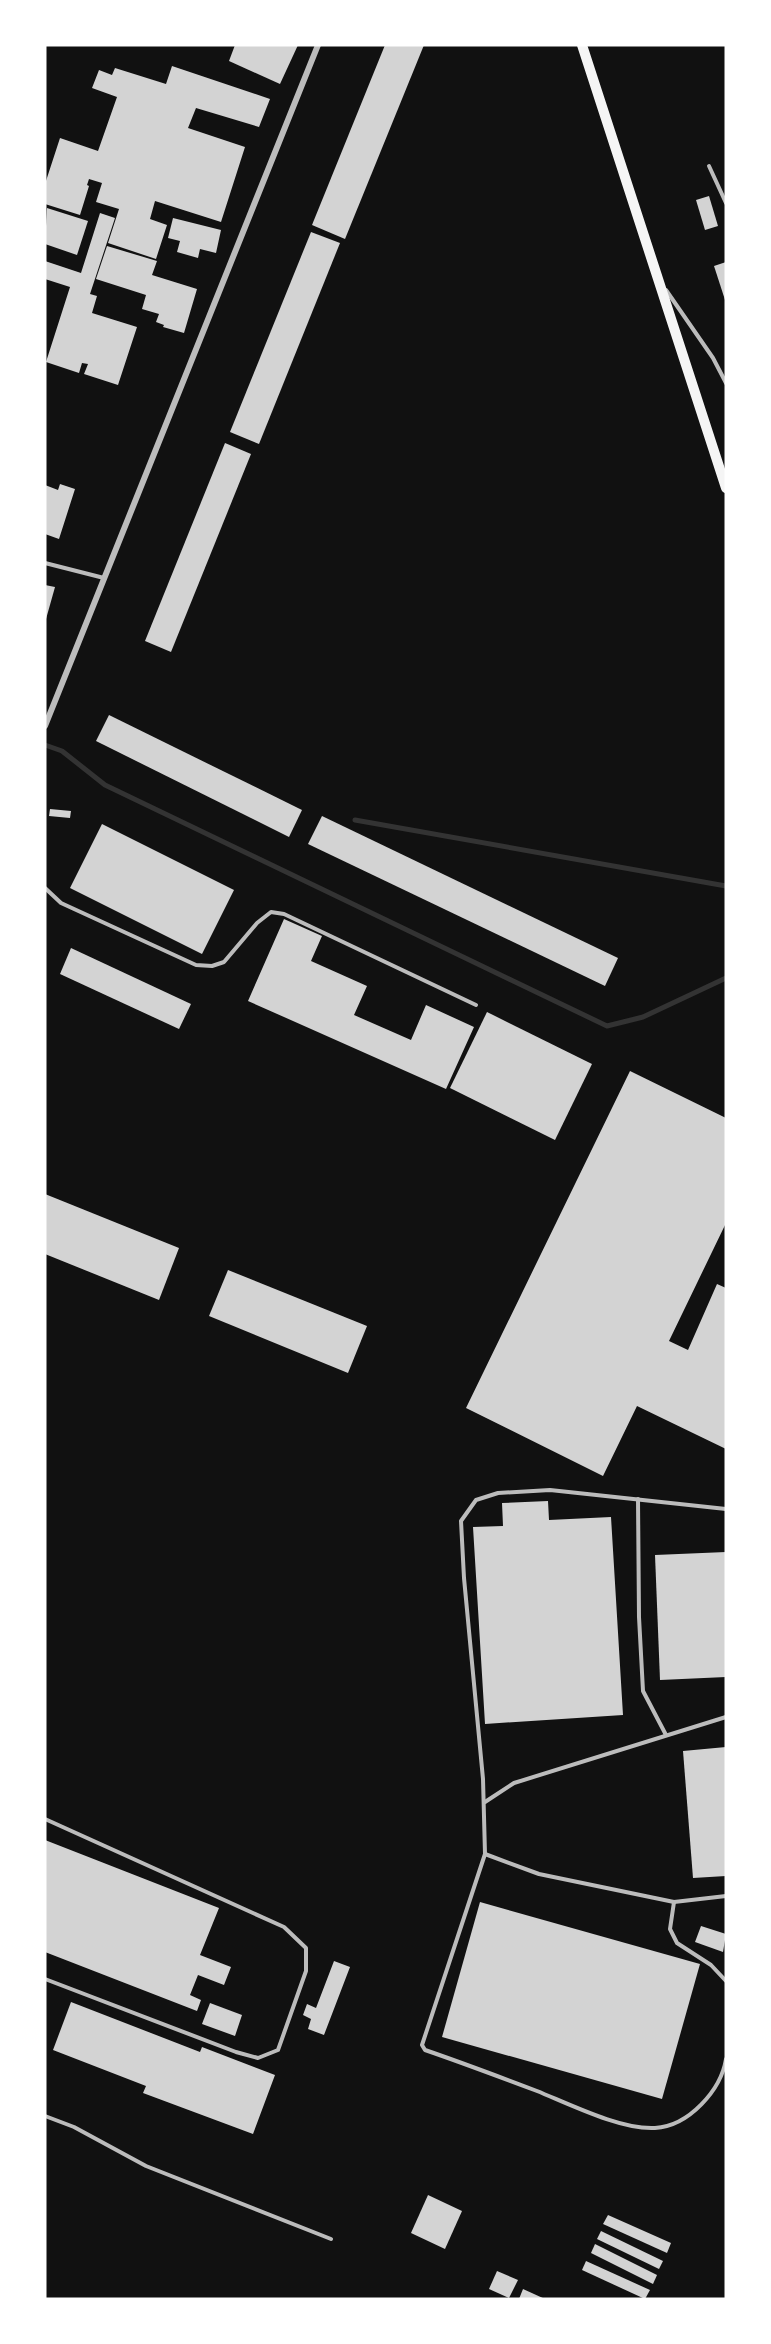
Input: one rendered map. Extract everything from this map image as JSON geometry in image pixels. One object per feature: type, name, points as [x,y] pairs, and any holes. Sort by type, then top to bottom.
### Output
[{"type":"main road","points":[[582,45],[726,488]]},
{"type":"street","points":[[45,726],[318,45]]},
{"type":"lane","points":[[709,166],[726,203]]},
{"type":"lane","points":[[658,279],[713,358],[726,383]]},
{"type":"lane","points":[[45,562],[105,578]]},
{"type":"lane","points":[[45,888],[61,903],[196,965],[212,966],[224,962],[257,923],[271,912],[284,914],[476,1005]]},
{"type":"lane","points":[[726,1509],[550,1490],[498,1493],[476,1500],[461,1521],[484,1803],[485,1854],[422,2045],[425,2049],[615,2122],[656,2128],[686,2118],[701,2103],[723,2074],[726,2059]]},
{"type":"lane","points":[[638,1499],[639,1617],[643,1691],[666,1735]]},
{"type":"lane","points":[[484,1803],[514,1783],[726,1718]]},
{"type":"lane","points":[[45,1819],[284,1927],[306,1948],[306,1971],[278,2049],[258,2058],[236,2052],[45,1979]]},
{"type":"lane","points":[[485,1854],[538,1874],[674,1902],[726,1896]]},
{"type":"lane","points":[[674,1902],[670,1929],[677,1943],[711,1965],[726,1981]]},
{"type":"lane","points":[[45,2116],[74,2127],[146,2166],[331,2239]]},
{"type":"building","points":[[235,45],[298,45],[280,84],[229,61]]},
{"type":"building","points":[[385,45],[424,45],[345,239],[312,225]]},
{"type":"building","points":[[172,66],[270,99],[259,127],[196,108],[188,128],[245,147],[221,222],[155,201],[150,219],[167,225],[156,259],[108,243],[119,209],[96,202],[102,183],[89,179],[80,215],[45,204],[45,184],[60,138],[98,151],[117,97],[92,88],[99,70],[112,75],[115,68],[166,84]]},
{"type":"building","points":[[709,196],[718,226],[705,230],[696,200]]},
{"type":"building","points":[[47,208],[88,221],[77,255],[45,244]]},
{"type":"building","points":[[100,213],[115,218],[90,294],[97,296],[92,313],[137,327],[118,385],[84,374],[88,364],[82,363],[79,373],[46,362],[70,287],[45,279],[45,261],[81,273]]},
{"type":"building","points":[[173,218],[221,230],[216,253],[200,249],[198,258],[177,252],[180,241],[168,238]]},
{"type":"building","points":[[311,232],[340,243],[259,444],[230,432]]},
{"type":"building","points":[[107,246],[157,261],[152,275],[197,289],[184,333],[163,327],[164,325],[156,322],[159,314],[142,309],[146,295],[96,279]]},
{"type":"building","points":[[726,262],[726,303],[714,266]]},
{"type":"building","points":[[225,443],[251,454],[171,652],[145,641]]},
{"type":"building","points":[[60,484],[75,489],[59,539],[45,534],[45,485],[58,490]]},
{"type":"building","points":[[45,585],[55,587],[46,619],[45,619]]},
{"type":"building","points":[[109,715],[302,810],[289,837],[96,741]]},
{"type":"building","points":[[50,809],[71,811],[70,818],[49,816]]},
{"type":"building","points":[[322,816],[618,958],[605,986],[308,844]]},
{"type":"building","points":[[102,824],[234,890],[202,954],[70,888]]},
{"type":"building","points":[[284,919],[322,936],[311,961],[367,986],[354,1015],[411,1040],[426,1005],[474,1027],[446,1089],[248,1001]]},
{"type":"building","points":[[71,948],[191,1004],[179,1029],[60,974]]},
{"type":"building","points":[[487,1012],[592,1064],[555,1140],[450,1088]]},
{"type":"building","points":[[630,1071],[726,1118],[726,1223],[669,1341],[688,1350],[717,1284],[726,1288],[726,1449],[637,1406],[603,1476],[466,1408]]},
{"type":"building","points":[[45,1194],[179,1248],[159,1300],[45,1254]]},
{"type":"building","points":[[228,1270],[367,1326],[348,1373],[209,1316]]},
{"type":"building","points":[[548,1501],[549,1520],[611,1517],[623,1715],[485,1724],[473,1527],[503,1526],[502,1503]]},
{"type":"building","points":[[726,1552],[726,1677],[660,1680],[655,1555]]},
{"type":"building","points":[[726,1747],[726,1876],[693,1878],[683,1751]]},
{"type":"building","points":[[45,1840],[219,1908],[200,1955],[231,1967],[224,1985],[198,1975],[190,1995],[201,2000],[197,2011],[45,1952]]},
{"type":"building","points":[[480,1902],[700,1964],[662,2099],[442,2037]]},
{"type":"building","points":[[701,1926],[726,1934],[723,1952],[695,1942]]},
{"type":"building","points":[[334,1961],[350,1967],[324,2035],[308,2029],[311,2019],[303,2015],[307,2004],[316,2008]]},
{"type":"building","points":[[71,2002],[200,2052],[202,2047],[275,2075],[253,2134],[143,2093],[146,2086],[53,2050]]},
{"type":"building","points":[[210,2003],[242,2015],[235,2036],[202,2024]]},
{"type":"building","points":[[428,2195],[462,2211],[445,2249],[411,2233]]},
{"type":"building","points":[[608,2215],[671,2243],[667,2253],[603,2224]]},
{"type":"building","points":[[601,2231],[663,2261],[659,2269],[597,2239]]},
{"type":"building","points":[[595,2244],[657,2275],[653,2284],[591,2253]]},
{"type":"building","points":[[586,2261],[650,2290],[645,2299],[582,2270]]},
{"type":"building","points":[[497,2271],[518,2280],[509,2298],[489,2289]]},
{"type":"building","points":[[523,2289],[545,2299],[519,2299]]},
{"type":"waterway","points":[[45,745],[62,751],[105,785],[607,1026],[643,1017],[726,978]]},
{"type":"waterway","points":[[355,820],[726,886]]}]
